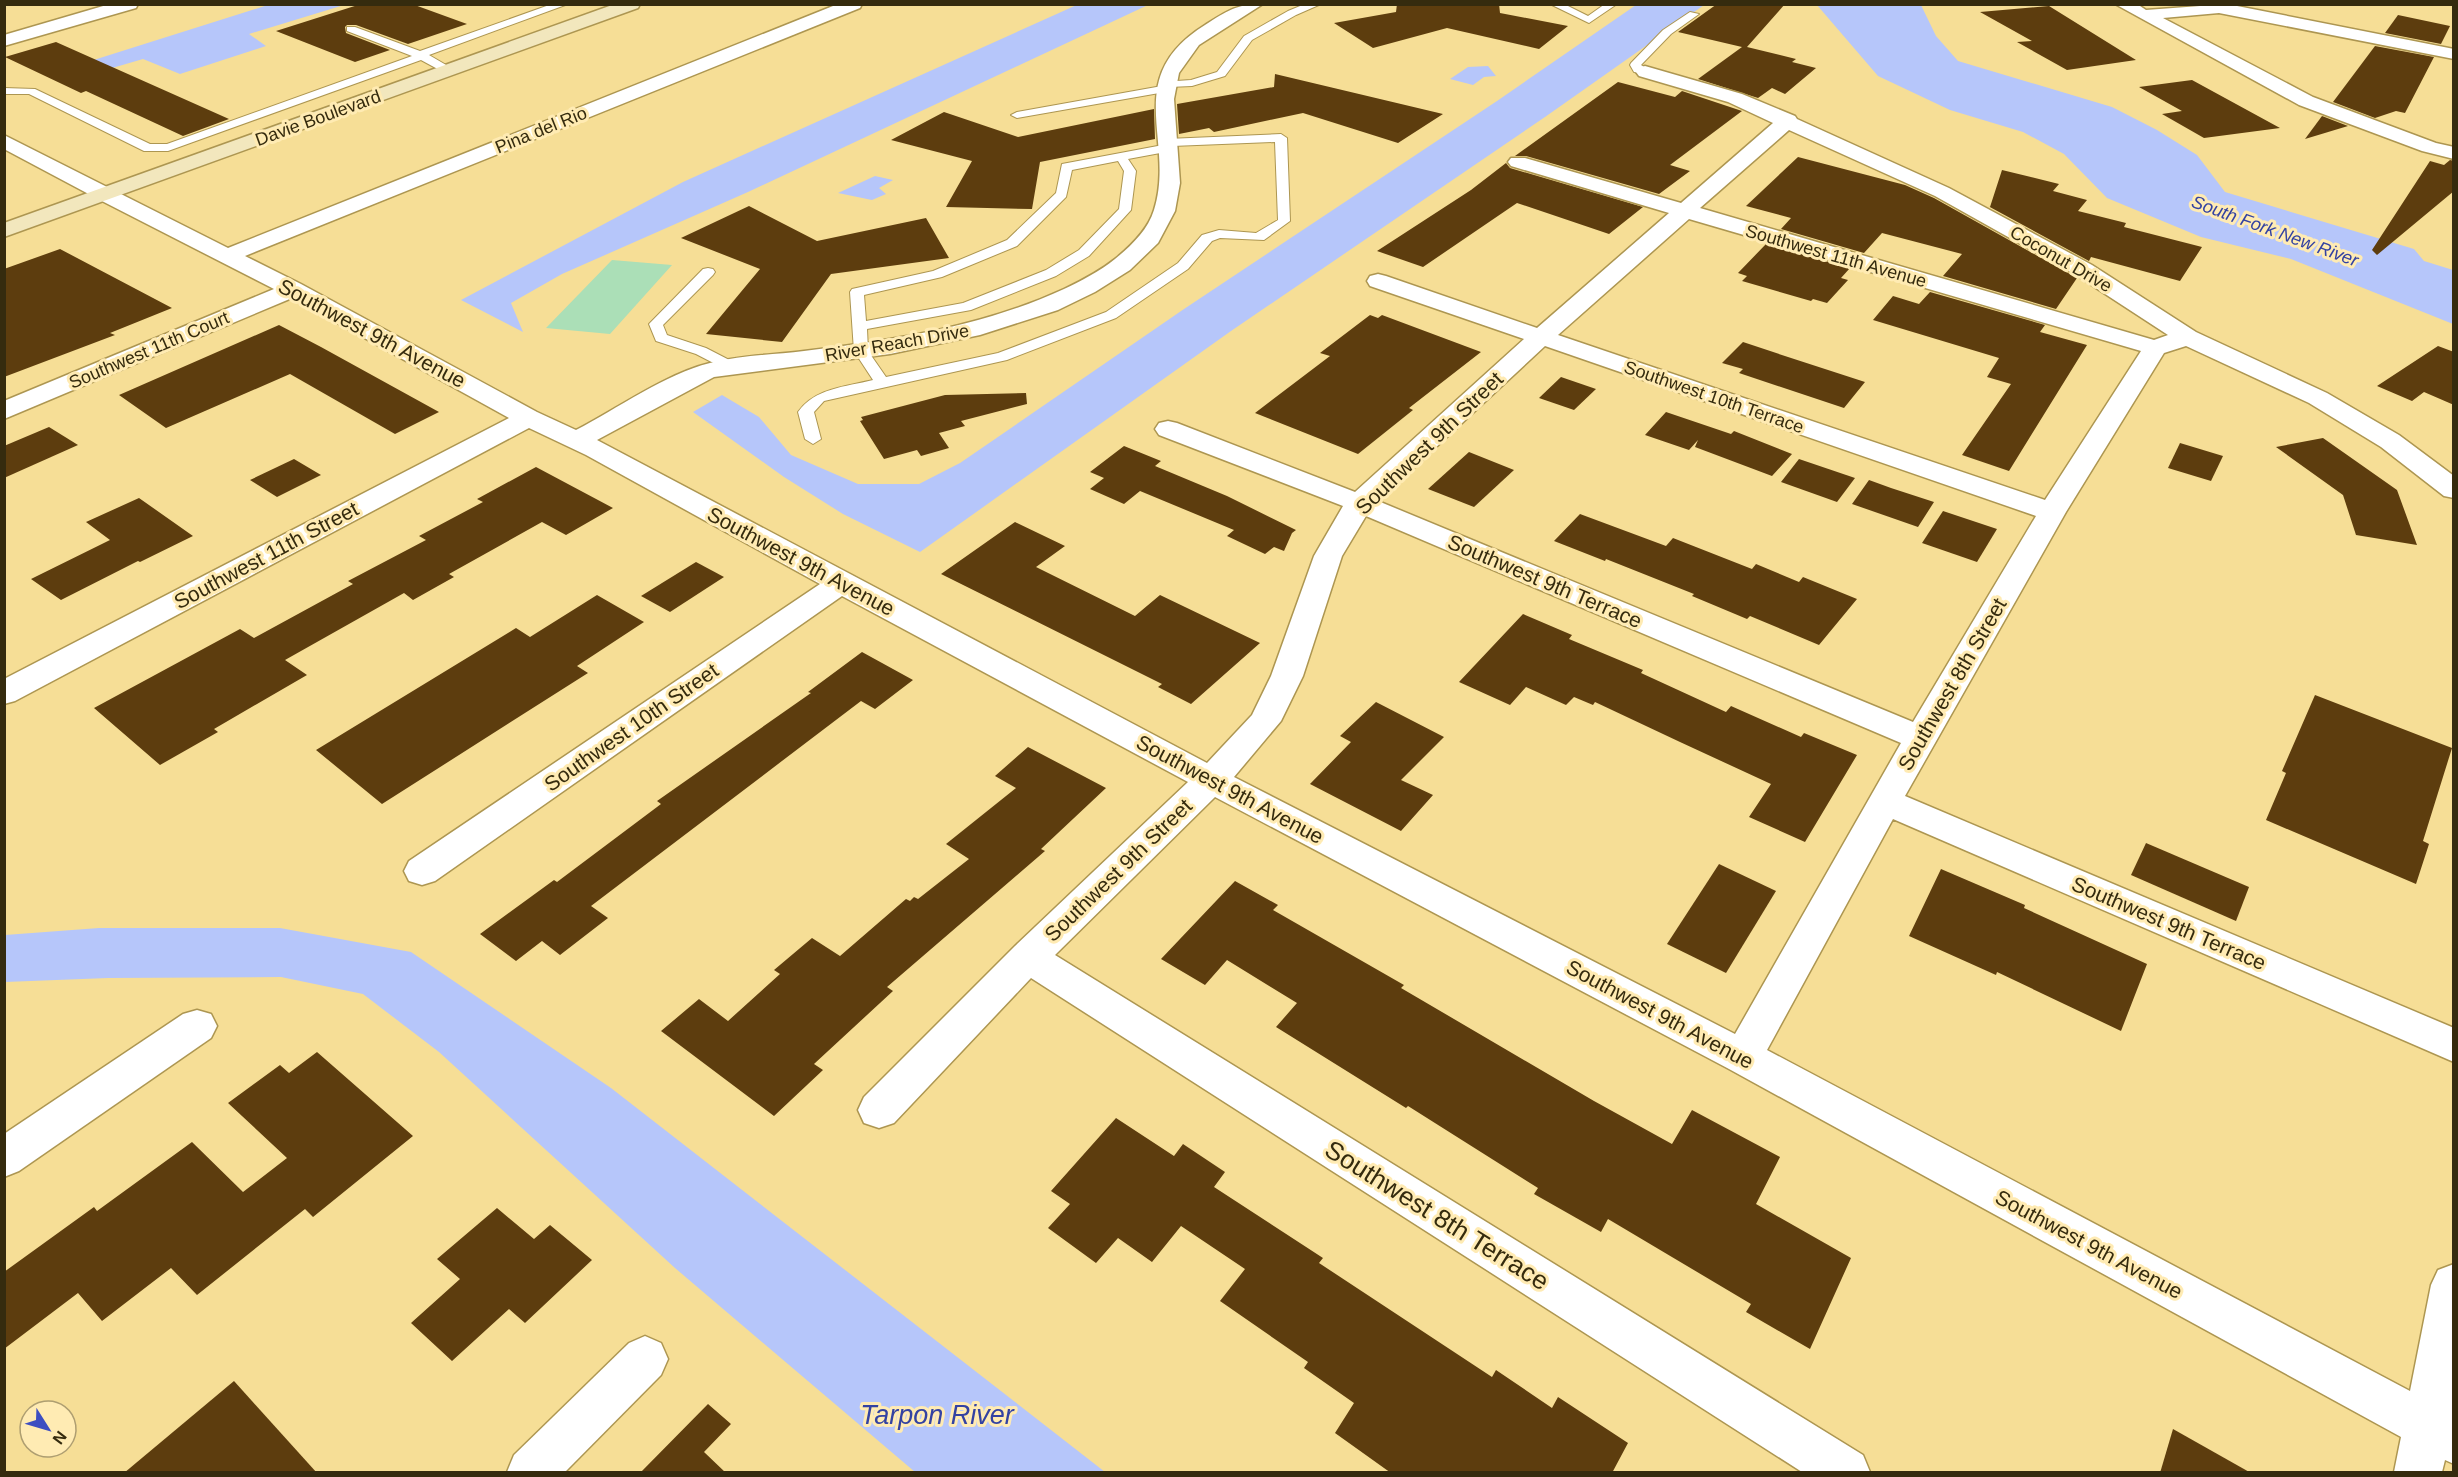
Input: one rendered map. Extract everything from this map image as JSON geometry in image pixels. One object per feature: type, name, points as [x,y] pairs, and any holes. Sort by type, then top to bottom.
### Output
[{"type":"main road","name":"Davie Boulevard","points":[[4,231],[632,4]]},
{"type":"street","points":[[4,41],[130,4]]},
{"type":"street","name":"Pina del Rio","points":[[227,256],[854,4]]},
{"type":"street","name":"River Reach Drive","points":[[732,367],[904,346],[969,332],[1033,311],[1076,293],[1123,264],[1150,239],[1166,212],[1171,181],[1163,103],[1168,76],[1186,48],[1216,25],[1254,4]]},
{"type":"street","points":[[2123,4],[2306,101],[2429,147],[2454,153]]},
{"type":"street","points":[[2144,15],[2221,6],[2454,54]]},
{"type":"street","name":"Coconut Drive","points":[[1645,72],[1735,98],[1788,120],[1942,192],[2085,270],[2187,337],[2318,398],[2390,441],[2454,490]]},
{"type":"street","name":"Southwest 9th Street","points":[[879,1110],[1028,957],[1211,780],[1265,721],[1287,675],[1328,556],[1359,503],[1540,338],[1788,120]]},
{"type":"street","name":"Southwest 9th Avenue","points":[[4,141],[105,195],[293,289],[528,418],[586,445],[1211,780],[1743,1057],[2440,1433]]},
{"type":"street","name":"Southwest 11th Avenue","points":[[1518,162],[2155,348]]},
{"type":"street","name":"Southwest 10th Terrace","points":[[1378,281],[2052,512]]},
{"type":"street","name":"Southwest 11th Court","points":[[4,411],[293,289]]},
{"type":"street","points":[[2155,348],[2187,337]]},
{"type":"street","name":"Southwest 8th Street","points":[[1743,1057],[1920,738],[2052,512],[2155,348]]},
{"type":"street","points":[[586,445],[722,380],[732,367]]},
{"type":"street","name":"Southwest 11th Street","points":[[4,693],[528,418]]},
{"type":"street","name":"Southwest 9th Terrace","points":[[1168,429],[1359,503],[1920,738]]},
{"type":"street","name":"Southwest 10th Street","points":[[422,871],[841,583]]},
{"type":"street","name":"Southwest 9th Terrace","points":[[1885,801],[2454,1046]]},
{"type":"street","name":"Southwest 8th Terrace","points":[[1028,957],[1846,1473]]},
{"type":"street","points":[[4,1158],[197,1026]]},
{"type":"street","points":[[2418,1473],[2440,1433],[2454,1285]]},
{"type":"street","points":[[531,1473],[645,1359]]},
{"type":"lane","points":[[4,91],[31,91],[148,148],[156,149],[168,147],[318,95],[412,61],[420,55],[563,4]]},
{"type":"lane","points":[[1017,115],[1192,83],[1221,74],[1248,38],[1292,13],[1316,4]]},
{"type":"lane","points":[[1555,4],[1589,20],[1612,4]]},
{"type":"lane","points":[[1645,72],[1638,70],[1635,65],[1667,32],[1694,14]]},
{"type":"lane","points":[[351,29],[420,55],[449,70]]},
{"type":"lane","points":[[813,439],[806,412],[819,399],[882,382],[1002,357],[1112,315],[1183,266],[1206,238],[1219,234],[1259,237],[1284,221],[1281,138],[1167,146],[1066,167],[1062,194],[1012,243],[937,273],[857,292],[861,351],[882,382]]},
{"type":"lane","points":[[859,326],[966,307],[1051,273],[1084,253],[1125,210],[1130,171],[1121,156]]},
{"type":"lane","points":[[708,272],[656,324],[661,338],[701,351],[732,367]]},
{"type":"green space","points":[[612,260],[672,265],[610,334],[546,328]]},
{"type":"water","points":[[1079,4],[1148,5],[748,192],[562,274],[511,303],[523,332],[461,300],[683,182]]},
{"type":"water","points":[[268,5],[344,5],[249,34],[266,46],[180,74],[143,59],[78,78],[62,70]]},
{"type":"water","points":[[1636,5],[1704,5],[1545,117],[1231,331],[920,552],[843,514],[784,477],[693,412],[722,395],[759,417],[791,455],[858,484],[919,484],[960,463],[1184,309],[1497,101]]},
{"type":"water","name":"South Fork New River","points":[[1817,5],[1921,5],[1936,36],[1958,61],[2112,107],[2157,130],[2197,155],[2225,192],[2414,249],[2424,261],[2453,270],[2453,324],[2291,259],[2201,237],[2107,198],[2064,154],[2023,132],[1950,110],[1878,76]]},
{"type":"water","points":[[1488,66],[1496,76],[1484,77],[1473,85],[1450,79],[1468,67]]},
{"type":"water","points":[[875,176],[893,180],[879,188],[886,194],[872,200],[838,193]]},
{"type":"water","name":"Tarpon River","points":[[99,928],[280,928],[411,952],[611,1088],[1105,1472],[915,1472],[675,1268],[439,1052],[363,994],[281,977],[108,978],[5,982],[5,935]]},
{"type":"building","points":[[361,4],[412,4],[467,24],[408,44],[356,25],[347,25],[346,33],[390,50],[355,62],[276,31]]},
{"type":"building","points":[[1397,4],[1499,4],[1500,13],[1568,26],[1539,49],[1447,28],[1373,48],[1334,23],[1396,12]]},
{"type":"building","points":[[1717,4],[1785,4],[1747,47],[1796,59],[1792,62],[1816,68],[1785,94],[1772,88],[1758,98],[1698,79],[1742,47],[1678,32]]},
{"type":"building","points":[[2049,6],[2136,60],[2067,70],[2017,42],[2032,41],[1980,12]]},
{"type":"building","points":[[2398,15],[2450,26],[2441,44],[2385,33]]},
{"type":"building","points":[[56,42],[229,119],[183,136],[86,91],[81,93],[5,57]]},
{"type":"building","points":[[2375,46],[2434,57],[2405,113],[2396,111],[2375,118],[2333,102]]},
{"type":"building","points":[[1275,74],[1443,114],[1398,143],[1303,113],[1214,132],[1209,128],[1179,134],[1177,104],[1274,87]]},
{"type":"building","points":[[2192,80],[2280,128],[2204,138],[2162,114],[2182,111],[2139,87]]},
{"type":"building","points":[[1618,82],[1675,97],[1682,91],[1742,111],[1670,165],[1690,171],[1659,194],[1526,156],[1515,156]]},
{"type":"building","points":[[1154,109],[1155,139],[1040,162],[1032,209],[946,207],[972,161],[891,140],[944,112],[1018,137]]},
{"type":"building","points":[[2322,116],[2348,126],[2305,139]]},
{"type":"building","points":[[1798,157],[1905,185],[1934,198],[2077,278],[2056,309],[1943,276],[1962,254],[1882,233],[1864,253],[1781,229],[1791,218],[1746,206]]},
{"type":"building","points":[[2450,160],[2454,161],[2454,191],[2377,255],[2372,250],[2430,161],[2444,165]]},
{"type":"building","points":[[1506,163],[1510,168],[1643,207],[1609,234],[1517,203],[1423,267],[1377,251],[1471,190]]},
{"type":"building","points":[[2002,170],[2059,184],[2053,191],[2087,200],[2078,211],[2126,223],[2124,227],[2202,247],[2180,281],[2091,257],[2089,261],[1988,206],[1990,207]]},
{"type":"building","points":[[749,206],[817,241],[926,218],[949,258],[831,274],[782,342],[706,334],[760,269],[681,238]]},
{"type":"building","points":[[1766,244],[1850,268],[1841,278],[1848,280],[1827,303],[1813,299],[1811,301],[1742,281],[1747,276],[1738,273]]},
{"type":"building","points":[[60,249],[172,308],[110,333],[115,335],[4,377],[4,269]]},
{"type":"building","points":[[1930,292],[2045,325],[2040,332],[2087,345],[2009,471],[1962,455],[2011,384],[1987,377],[1999,358],[1873,320],[1893,296],[1919,304]]},
{"type":"building","points":[[1370,315],[1378,318],[1382,315],[1481,352],[1409,408],[1413,410],[1358,454],[1255,413],[1330,356],[1320,353]]},
{"type":"building","points":[[279,325],[439,412],[395,434],[290,374],[166,428],[119,395]]},
{"type":"building","points":[[1743,342],[1865,382],[1844,408],[1739,373],[1743,369],[1722,363]]},
{"type":"building","points":[[2438,346],[2454,352],[2454,405],[2424,392],[2412,401],[2377,386]]},
{"type":"building","points":[[1561,377],[1596,389],[1574,410],[1539,398]]},
{"type":"building","points":[[1026,393],[1027,404],[961,421],[965,426],[939,433],[949,448],[921,456],[917,450],[884,459],[860,421],[863,420],[861,417],[945,395]]},
{"type":"building","points":[[1666,412],[1731,434],[1734,431],[1792,454],[1772,476],[1695,447],[1698,440],[1689,450],[1645,435]]},
{"type":"building","points":[[49,427],[78,445],[4,478],[4,446]]},
{"type":"building","points":[[2323,438],[2397,490],[2417,545],[2356,535],[2343,495],[2276,447]]},
{"type":"building","points":[[2180,443],[2223,456],[2211,481],[2168,468]]},
{"type":"building","points":[[1124,446],[1161,461],[1155,466],[1227,496],[1296,530],[1292,533],[1284,551],[1274,547],[1265,554],[1227,536],[1234,530],[1140,491],[1124,504],[1090,489],[1104,478],[1090,472]]},
{"type":"building","points":[[1469,452],[1514,470],[1474,507],[1428,489]]},
{"type":"building","points":[[294,459],[321,475],[277,497],[250,480]]},
{"type":"building","points":[[1799,459],[1855,478],[1837,502],[1781,482]]},
{"type":"building","points":[[536,467],[613,508],[566,535],[542,522],[449,574],[454,577],[413,600],[404,593],[285,660],[307,675],[214,729],[218,732],[160,765],[94,708],[240,629],[254,638],[353,584],[348,581],[426,540],[419,536],[483,502],[477,499]]},
{"type":"building","points":[[1869,480],[1934,502],[1918,527],[1852,504]]},
{"type":"building","points":[[139,498],[193,536],[61,600],[31,579],[110,540],[86,522]]},
{"type":"building","points":[[1943,511],[1997,529],[1977,562],[1922,543]]},
{"type":"building","points":[[1580,514],[1666,546],[1673,538],[1752,569],[1756,564],[1799,582],[1803,577],[1857,599],[1819,645],[1750,616],[1747,619],[1692,596],[1694,594],[1606,559],[1605,561],[1554,541]]},
{"type":"building","points":[[1015,522],[1065,546],[1036,567],[1135,616],[1160,595],[1260,643],[1191,704],[1158,687],[1162,684],[941,574]]},
{"type":"building","points":[[696,562],[724,577],[670,612],[641,596]]},
{"type":"building","points":[[597,595],[644,622],[577,666],[588,673],[382,804],[316,750],[516,628],[530,637]]},
{"type":"building","points":[[1523,614],[1572,635],[1569,639],[1643,670],[1641,673],[1726,712],[1731,706],[1801,737],[1804,733],[1857,755],[1805,842],[1749,817],[1771,784],[1595,702],[1593,705],[1574,697],[1566,705],[1526,687],[1510,705],[1459,682]]},
{"type":"building","points":[[862,652],[913,680],[875,709],[861,701],[591,906],[608,918],[560,955],[542,941],[516,961],[480,934],[554,880],[557,882],[661,804],[657,801],[811,693],[808,692]]},
{"type":"building","points":[[2315,695],[2452,748],[2423,841],[2429,844],[2416,884],[2266,820],[2286,773],[2282,771]]},
{"type":"building","points":[[1376,702],[1444,737],[1401,780],[1433,795],[1401,831],[1310,784],[1351,742],[1340,736]]},
{"type":"building","points":[[1028,747],[1106,788],[1041,849],[1045,851],[887,987],[893,991],[814,1064],[823,1070],[774,1116],[661,1031],[699,999],[728,1021],[780,974],[774,970],[812,938],[840,956],[906,899],[910,901],[914,897],[918,899],[969,859],[946,844],[1016,788],[995,776]]},
{"type":"building","points":[[2146,843],[2249,887],[2236,921],[2131,875]]},
{"type":"building","points":[[1719,864],[1776,891],[1726,973],[1667,944]]},
{"type":"building","points":[[1941,869],[2025,905],[2024,908],[2147,964],[2121,1031],[1997,972],[1996,975],[1909,936]]},
{"type":"building","points":[[1235,881],[1278,905],[1273,910],[1404,985],[1401,988],[1672,1144],[1692,1110],[1780,1157],[1756,1204],[1851,1258],[1810,1349],[1746,1312],[1751,1304],[1608,1219],[1601,1232],[1534,1194],[1538,1188],[1408,1106],[1406,1108],[1276,1027],[1297,1003],[1227,960],[1205,985],[1161,959]]},
{"type":"building","points":[[317,1052],[413,1136],[313,1217],[305,1209],[197,1295],[171,1268],[102,1321],[78,1293],[4,1349],[4,1272],[94,1207],[97,1211],[192,1142],[243,1192],[287,1158],[228,1103],[280,1065],[289,1073]]},
{"type":"building","points":[[1116,1118],[1174,1156],[1183,1144],[1225,1172],[1214,1187],[1323,1258],[1319,1263],[1492,1377],[1496,1370],[1552,1408],[1558,1397],[1628,1443],[1612,1473],[1391,1473],[1335,1433],[1354,1403],[1304,1368],[1308,1362],[1220,1301],[1245,1269],[1181,1226],[1152,1262],[1118,1238],[1096,1263],[1048,1228],[1070,1204],[1051,1191]]},
{"type":"building","points":[[497,1208],[534,1239],[550,1225],[592,1260],[525,1323],[509,1309],[452,1361],[411,1323],[460,1279],[437,1259]]},
{"type":"building","points":[[234,1381],[317,1473],[124,1473]]},
{"type":"building","points":[[708,1404],[731,1424],[704,1452],[726,1473],[640,1473]]},
{"type":"building","points":[[2173,1429],[2251,1473],[2160,1473]]}]
